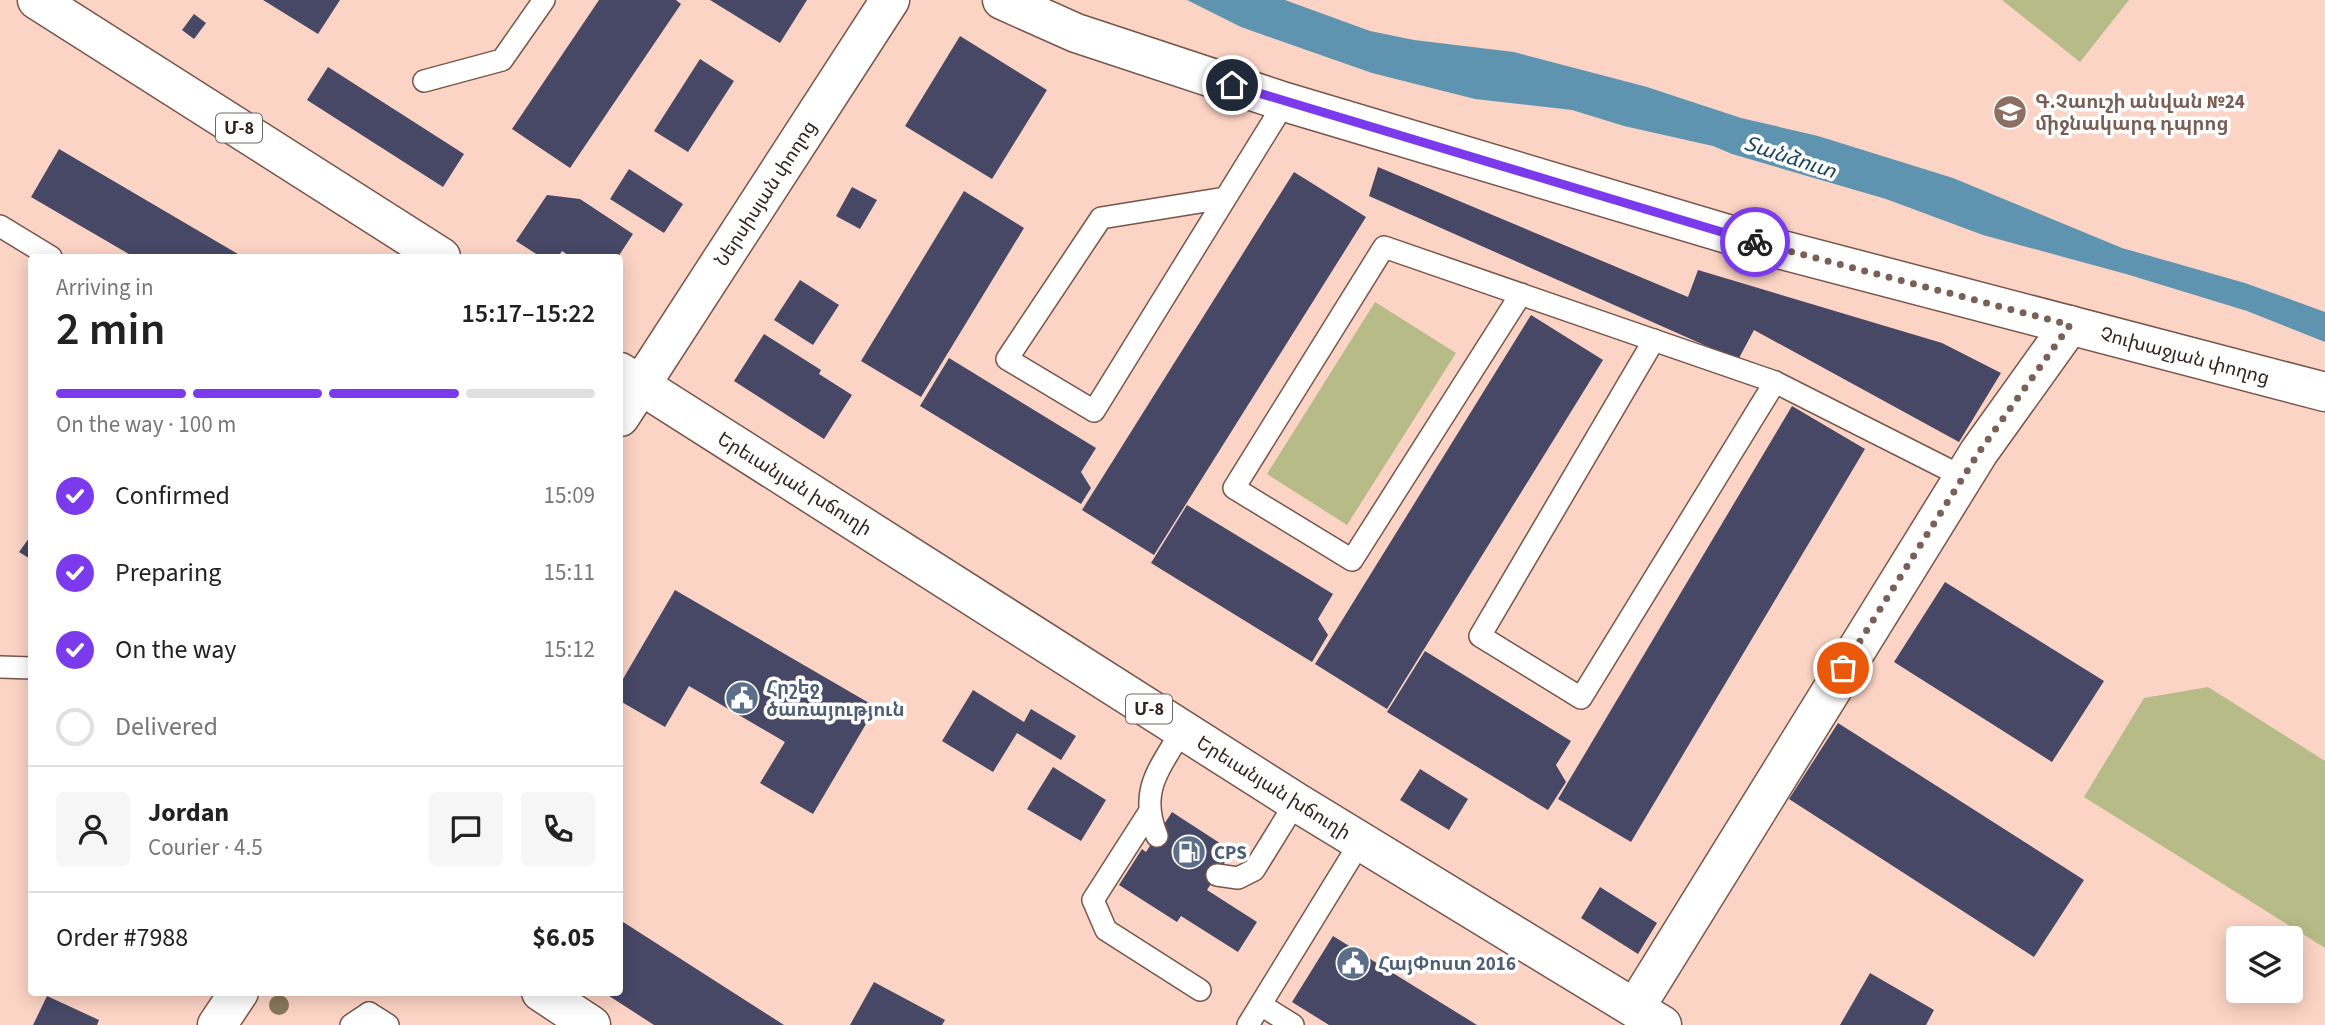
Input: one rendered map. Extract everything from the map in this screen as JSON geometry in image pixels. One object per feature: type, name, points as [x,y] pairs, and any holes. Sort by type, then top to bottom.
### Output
[{"type":"main road","name":"Մ-8","points":[[37,0],[435,254]]},
{"type":"main road","name":"Ներսիսյան փողոց","points":[[623,406],[630,379],[890,0]]},
{"type":"main road","name":"Չուխաջյան փողոց","points":[[1002,0],[1076,33],[1285,102],[1771,247],[2325,392]]},
{"type":"main road","points":[[1649,1016],[1963,477],[2070,325]]},
{"type":"main road","name":"Երեւանյան խճուղի","points":[[630,379],[1296,803],[1649,1016]]},
{"type":"main road","points":[[217,1025],[236,996]]},
{"type":"main road","points":[[547,996],[591,1025]]},
{"type":"lane","points":[[424,81],[502,60],[544,0]]},
{"type":"lane","points":[[1225,198],[1101,218],[1007,359],[1094,411],[1285,102]]},
{"type":"lane","points":[[0,226],[46,254]]},
{"type":"lane","points":[[1521,294],[1352,560],[1234,488],[1384,247],[1521,294],[1654,340],[1774,382],[1963,477]]},
{"type":"lane","points":[[1654,340],[1480,636],[1581,698],[1774,382]]},
{"type":"lane","points":[[0,667],[28,668]]},
{"type":"lane","points":[[1182,730],[1152,783],[1148,814],[1093,900],[1106,930],[1200,990]]},
{"type":"lane","points":[[1217,875],[1238,878],[1254,870],[1296,803]]},
{"type":"lane","points":[[1148,814],[1157,836]]},
{"type":"lane","points":[[1248,1025],[1361,841]]},
{"type":"lane","points":[[351,1025],[368,1003],[388,1025]]},
{"type":"lane","points":[[1261,1005],[1293,1025]]},
{"type":"green space","points":[[2002,0],[2129,0],[2080,62]]},
{"type":"green space","points":[[1375,302],[1456,353],[1347,525],[1267,474]]},
{"type":"green space","points":[[2208,687],[2325,761],[2325,948],[2303,934],[2303,926],[2290,926],[2084,797],[2144,698]]},
{"type":"water","name":"Տանձուտ","points":[[1187,0],[1285,0],[1370,31],[1414,40],[1514,52],[1647,87],[1741,118],[1818,136],[1953,178],[2122,248],[2245,283],[2325,312],[2325,342],[2247,311],[1983,235],[1886,199],[1713,146],[1624,126],[1572,110],[1475,99],[1372,73],[1241,27]]},
{"type":"building","points":[[263,0],[340,0],[318,34]]},
{"type":"building","points":[[599,0],[676,0],[681,4],[570,168],[512,129]]},
{"type":"building","points":[[710,0],[807,0],[780,43]]},
{"type":"building","points":[[194,14],[206,23],[194,39],[182,30]]},
{"type":"building","points":[[960,36],[1047,90],[992,179],[905,126]]},
{"type":"building","points":[[700,59],[734,81],[688,152],[654,131]]},
{"type":"building","points":[[328,67],[464,154],[443,187],[307,100]]},
{"type":"building","points":[[59,149],[238,254],[129,254],[31,197]]},
{"type":"building","points":[[1378,167],[1688,297],[1698,270],[1942,343],[2001,373],[1959,442],[1754,330],[1738,360],[1369,196]]},
{"type":"building","points":[[629,169],[683,204],[664,233],[610,199]]},
{"type":"building","points":[[1294,172],[1366,217],[1154,555],[1082,510]]},
{"type":"building","points":[[852,187],[877,200],[860,229],[836,216]]},
{"type":"building","points":[[964,191],[1024,228],[921,397],[861,361]]},
{"type":"building","points":[[547,195],[580,199],[633,234],[620,254],[566,254],[562,251],[560,254],[536,254],[516,241]]},
{"type":"building","points":[[800,280],[839,305],[813,345],[774,320]]},
{"type":"building","points":[[1531,315],[1603,360],[1387,709],[1315,664]]},
{"type":"building","points":[[764,334],[821,370],[819,374],[852,395],[824,439],[734,381]]},
{"type":"building","points":[[949,358],[1096,448],[1081,472],[1091,488],[1081,504],[920,406]]},
{"type":"building","points":[[1792,406],[1865,449],[1631,842],[1558,799]]},
{"type":"building","points":[[1187,505],[1333,594],[1318,619],[1328,635],[1312,662],[1151,563]]},
{"type":"building","points":[[28,540],[28,558],[19,552]]},
{"type":"building","points":[[1945,582],[2104,681],[2052,762],[1894,662]]},
{"type":"building","points":[[675,590],[876,707],[813,814],[760,783],[785,742],[689,686],[665,727],[623,703],[623,679]]},
{"type":"building","points":[[1425,651],[1571,741],[1556,765],[1566,782],[1548,810],[1387,712]]},
{"type":"building","points":[[973,690],[1024,722],[1031,709],[1076,736],[1061,760],[1017,733],[993,772],[942,741]]},
{"type":"building","points":[[1838,723],[2084,880],[2034,957],[1789,799]]},
{"type":"building","points":[[1053,767],[1106,800],[1081,841],[1027,809]]},
{"type":"building","points":[[1420,769],[1468,799],[1449,830],[1400,800]]},
{"type":"building","points":[[1172,812],[1232,851],[1207,890],[1257,922],[1238,952],[1181,916],[1177,922],[1119,885],[1142,849],[1146,852]]},
{"type":"building","points":[[1600,887],[1657,923],[1638,954],[1581,918]]},
{"type":"building","points":[[623,922],[784,1025],[654,1025],[609,996],[623,996]]},
{"type":"building","points":[[1333,936],[1477,1025],[1329,1025],[1292,1002]]},
{"type":"building","points":[[1870,973],[1934,1010],[1926,1025],[1840,1025]]},
{"type":"building","points":[[874,982],[945,1020],[942,1025],[850,1025]]},
{"type":"building","points":[[47,996],[99,1020],[97,1025],[33,1025]]},
{"type":"way so far","points":[[1755,242],[2070,325],[1979,452],[1843,668]]},
{"type":"place","name":"Գ.Չաուշի անվան №24 միջնակարգ դպրոց","points":[[2010,112]]},
{"type":"place","name":"Հրշեջ ծառայություն","points":[[742,698]]},
{"type":"place","name":"CPS","points":[[1189,852]]},
{"type":"place","name":"ՀայՓոստ 2016","points":[[1353,963]]},
{"type":"route","points":[[1232,85],[1755,242]]}]
